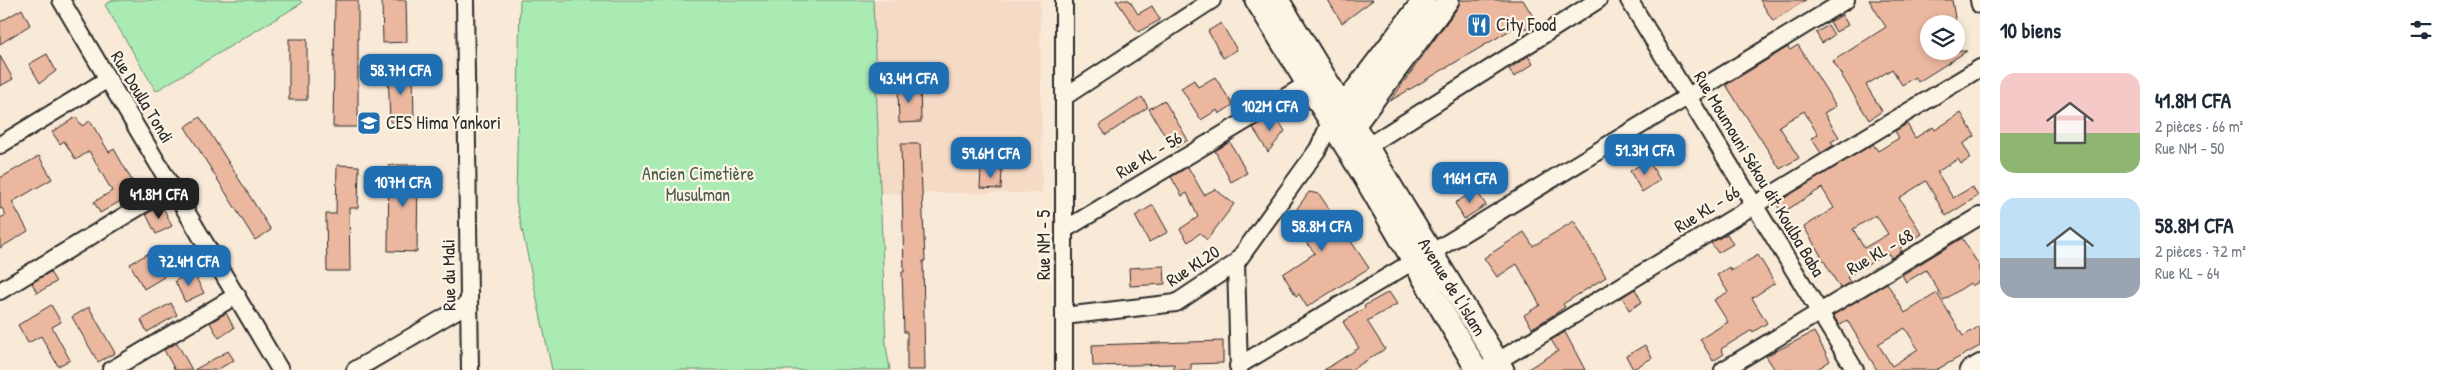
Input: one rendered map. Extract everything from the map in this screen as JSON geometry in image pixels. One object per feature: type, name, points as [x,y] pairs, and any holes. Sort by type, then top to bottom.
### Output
[{"type":"main road","points":[[1256,0],[1314,78],[1344,106],[1349,134]]},
{"type":"main road","points":[[1278,0],[1314,78]]},
{"type":"main road","points":[[1330,122],[1424,0]]},
{"type":"main road","points":[[1349,134],[1448,0]]},
{"type":"main road","name":"Avenue de l'Islam","points":[[1314,78],[1330,122],[1368,146],[1477,370]]},
{"type":"main road","name":"Avenue de l'Islam","points":[[1349,134],[1422,257],[1495,367]]},
{"type":"street","name":"Rue Doulla Tondi","points":[[61,0],[280,370]]},
{"type":"street","name":"Rue du Mali","points":[[465,0],[470,370]]},
{"type":"street","name":"Rue NM - 5","points":[[1064,0],[1064,370]]},
{"type":"street","points":[[1064,98],[1212,0]]},
{"type":"street","points":[[1368,146],[1598,0]]},
{"type":"street","name":"Rue Moumouni Sékou dit Koulba Baba","points":[[1629,0],[1855,370]]},
{"type":"street","points":[[1238,368],[1846,0]]},
{"type":"street","points":[[1979,0],[1980,5]]},
{"type":"street","name":"Rue KL - 66","points":[[1495,367],[1752,204],[1980,68]]},
{"type":"street","name":"Rue KL - 56","points":[[1064,230],[1314,78]]},
{"type":"street","points":[[0,145],[108,79]]},
{"type":"street","name":"Rue KL20","points":[[1064,316],[1176,303],[1236,263],[1318,149],[1330,122]]},
{"type":"street","points":[[1318,149],[1349,134]]},
{"type":"street","points":[[0,292],[172,187]]},
{"type":"street","name":"Rue KL - 68","points":[[1723,370],[1980,216]]},
{"type":"street","points":[[1236,263],[1238,368]]},
{"type":"street","points":[[111,370],[236,295]]},
{"type":"street","points":[[355,370],[469,303]]},
{"type":"street","points":[[1968,370],[1980,362]]},
{"type":"shaded area","points":[[873,0],[1040,0],[1042,193],[880,193]]},
{"type":"green space","points":[[113,0],[300,0],[302,3],[156,91],[105,5]]},
{"type":"green space","name":"Ancien Cimetière Musulman","points":[[520,0],[873,0],[886,346],[890,370],[552,370],[516,201]]},
{"type":"building","points":[[335,0],[358,0],[358,127],[333,127]]},
{"type":"building","points":[[382,0],[406,0],[407,42],[383,43]]},
{"type":"building","points":[[1116,0],[1129,0],[1138,14],[1152,6],[1160,20],[1138,32]]},
{"type":"building","points":[[1328,0],[1373,0],[1342,23]]},
{"type":"building","points":[[1460,0],[1523,0],[1537,23],[1525,29],[1522,23],[1390,101],[1458,7]]},
{"type":"building","points":[[1760,0],[1806,0],[1773,21]]},
{"type":"building","points":[[1869,0],[1952,0],[1954,15],[1920,15],[1920,60],[1953,60],[1918,82],[1915,77],[1902,85],[1892,69],[1866,85],[1882,111],[1869,120],[1833,61],[1886,27]]},
{"type":"building","points":[[22,9],[30,25],[0,44],[0,22]]},
{"type":"building","points":[[1842,15],[1848,25],[1836,32],[1830,22]]},
{"type":"building","points":[[1221,23],[1237,50],[1223,58],[1208,31]]},
{"type":"building","points":[[1828,25],[1834,35],[1822,43],[1816,33]]},
{"type":"building","points":[[289,39],[307,39],[307,100],[289,100]]},
{"type":"building","points":[[1798,45],[1836,106],[1824,113],[1839,137],[1831,142],[1834,145],[1821,153],[1811,138],[1818,135],[1804,111],[1779,126],[1799,158],[1780,169],[1726,85],[1788,47],[1790,50]]},
{"type":"building","points":[[47,54],[56,71],[40,83],[29,64]]},
{"type":"building","points":[[0,56],[13,79],[0,86]]},
{"type":"building","points":[[1528,56],[1533,64],[1514,77],[1509,69]]},
{"type":"building","points":[[388,71],[413,71],[414,121],[390,122]]},
{"type":"building","points":[[1215,77],[1233,105],[1219,114],[1217,110],[1201,120],[1181,88],[1194,80],[1198,87]]},
{"type":"building","points":[[898,85],[920,85],[921,122],[899,123]]},
{"type":"building","points":[[1142,97],[1148,107],[1106,135],[1099,125]]},
{"type":"building","points":[[1164,100],[1188,140],[1173,149],[1149,109]]},
{"type":"building","points":[[1961,113],[1975,136],[1963,144],[1971,158],[1961,164],[1958,159],[1937,172],[1953,198],[1972,187],[1978,196],[1946,216],[1926,181],[1899,198],[1922,234],[1900,248],[1902,251],[1891,258],[1889,254],[1886,254],[1847,277],[1850,282],[1840,288],[1804,227],[1834,208],[1822,188],[1782,213],[1776,203],[1873,144],[1878,151],[1899,138],[1895,131],[1907,124],[1915,138],[1933,127],[1935,130]],"holes":[[[1876,215],[1888,234],[1864,248],[1853,229]]]},
{"type":"building","points":[[1275,115],[1285,131],[1268,152],[1253,128]]},
{"type":"building","points":[[76,117],[82,126],[90,121],[109,152],[114,149],[138,191],[100,213],[94,202],[112,191],[89,151],[76,160],[64,141],[60,144],[52,132]]},
{"type":"building","points":[[200,117],[271,230],[255,240],[185,127]]},
{"type":"building","points":[[1230,142],[1247,173],[1231,182],[1215,151]]},
{"type":"building","points":[[901,144],[920,144],[925,261],[923,261],[925,370],[907,370],[907,332],[904,332],[902,272],[904,272]]},
{"type":"building","points":[[39,156],[52,179],[12,202],[28,231],[0,248],[0,218],[6,215],[2,208],[0,209],[0,178]]},
{"type":"building","points":[[1648,160],[1660,180],[1642,192],[1630,171]]},
{"type":"building","points":[[337,165],[359,166],[358,208],[349,208],[350,271],[327,271],[326,214],[336,214]]},
{"type":"building","points":[[389,165],[418,165],[417,252],[388,251]]},
{"type":"building","points":[[1188,167],[1204,195],[1215,189],[1234,204],[1207,240],[1200,233],[1188,242],[1180,229],[1198,217],[1187,193],[1182,196],[1171,177]]},
{"type":"building","points":[[981,169],[1002,170],[1001,189],[980,188]]},
{"type":"building","points":[[1476,190],[1486,205],[1464,219],[1455,203]]},
{"type":"building","points":[[1309,192],[1319,194],[1369,268],[1307,307],[1299,294],[1296,296],[1283,274],[1315,253],[1288,221]]},
{"type":"building","points":[[162,205],[172,226],[156,234],[146,214]]},
{"type":"building","points":[[1153,205],[1168,232],[1149,242],[1135,216]]},
{"type":"building","points":[[1574,221],[1606,277],[1563,304],[1565,307],[1532,328],[1524,315],[1540,305],[1517,264],[1497,277],[1484,258],[1524,232],[1533,246]]},
{"type":"building","points":[[1727,234],[1733,244],[1718,253],[1711,243]]},
{"type":"building","points":[[1962,238],[1980,267],[1980,281],[1972,286],[1970,283],[1944,300],[1926,270],[1906,282],[1902,275]]},
{"type":"building","points":[[151,252],[164,277],[144,289],[130,264]]},
{"type":"building","points":[[1758,255],[1775,283],[1752,298],[1767,323],[1721,349],[1724,354],[1713,361],[1700,339],[1728,322],[1714,300],[1728,292],[1717,275],[1729,267],[1731,271]]},
{"type":"building","points":[[1164,266],[1165,284],[1130,286],[1129,268]]},
{"type":"building","points":[[50,272],[56,282],[37,293],[32,283]]},
{"type":"building","points":[[193,272],[204,293],[185,302],[175,281]]},
{"type":"building","points":[[1887,283],[1905,313],[1937,293],[1963,336],[1980,326],[1980,346],[1936,370],[1877,370],[1847,320],[1839,325],[1833,315]],"holes":[[[1905,328],[1918,349],[1892,366],[1878,344]]]},
{"type":"building","points":[[1635,289],[1642,302],[1629,310],[1622,297]]},
{"type":"building","points":[[1389,292],[1397,304],[1367,321],[1385,349],[1351,370],[1324,370],[1359,348],[1343,322],[1365,308],[1364,306]]},
{"type":"building","points":[[171,303],[177,315],[147,332],[141,320]]},
{"type":"building","points":[[51,305],[61,322],[52,327],[70,360],[58,366],[41,336],[28,343],[18,325]]},
{"type":"building","points":[[89,307],[115,353],[98,362],[72,317]]},
{"type":"building","points":[[226,313],[234,328],[219,338],[210,323]]},
{"type":"building","points":[[1565,332],[1585,370],[1526,370],[1558,351],[1551,340]]},
{"type":"building","points":[[1814,332],[1830,361],[1816,370],[1775,370],[1766,356]]},
{"type":"building","points":[[1223,341],[1223,363],[1191,364],[1191,370],[1174,370],[1174,364],[1093,366],[1092,345]]},
{"type":"building","points":[[177,343],[192,370],[175,370],[164,350]]},
{"type":"building","points":[[1645,345],[1652,358],[1633,369],[1626,356]]},
{"type":"building","points":[[228,351],[234,360],[217,370],[194,370]]},
{"type":"place","name":"City Food","points":[[1479,25]]},
{"type":"place","name":"CES Hima Yankori","points":[[369,123]]}]
